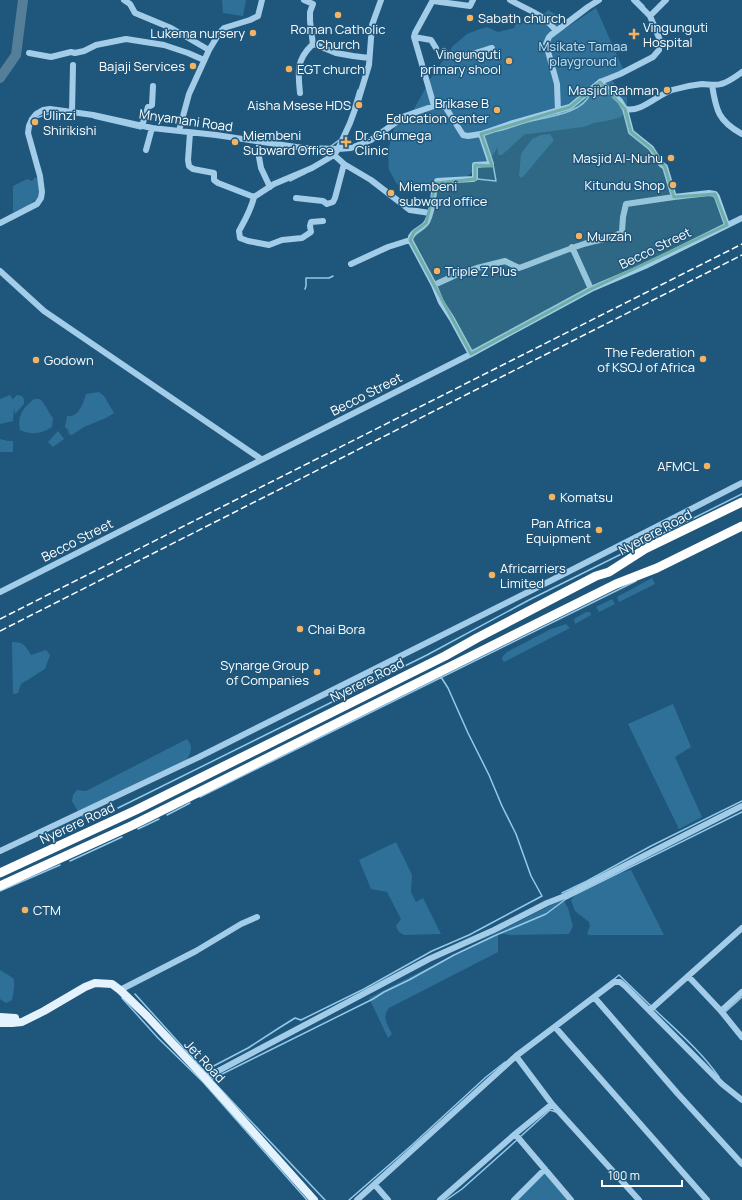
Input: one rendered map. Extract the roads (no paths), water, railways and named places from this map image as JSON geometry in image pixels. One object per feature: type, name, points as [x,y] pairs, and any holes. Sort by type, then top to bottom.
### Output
[{"type":"highway","name":"Nyerere Road","points":[[0,873],[136,810],[445,656],[596,576],[609,572],[645,549],[742,502]]},
{"type":"highway","name":"Nyerere Road","points":[[0,886],[139,822],[616,584],[657,568],[742,526]]},
{"type":"main road","name":"Jet Road","points":[[0,1023],[22,1022],[95,983],[112,984],[120,990],[205,1078],[314,1200]]},
{"type":"main road","name":"Jet Road","points":[[0,1016],[13,1018],[24,1016],[47,1005],[60,1001]]},
{"type":"street","points":[[124,0],[130,4],[135,13],[170,28],[209,50]]},
{"type":"street","points":[[179,131],[189,94],[209,50],[220,32],[224,28],[258,16],[262,0]]},
{"type":"street","points":[[304,0],[314,4],[310,12],[313,44]]},
{"type":"street","points":[[323,221],[311,222],[311,232],[302,238],[282,240],[269,245],[240,238],[238,231],[247,218],[254,197],[270,187],[312,168],[334,155],[338,149],[350,123],[369,65],[372,25],[381,0]]},
{"type":"street","points":[[473,0],[470,6],[433,1],[414,33],[434,106],[442,106],[446,108],[463,135],[468,136],[481,134],[570,107],[600,82],[625,72],[652,57],[659,50],[660,40],[650,16],[634,0]]},
{"type":"street","points":[[510,0],[538,14],[556,31]]},
{"type":"street","points":[[558,111],[557,84],[546,44],[549,37],[556,31],[599,0]]},
{"type":"street","points":[[650,16],[666,0]]},
{"type":"street","points":[[414,37],[431,40],[436,48]]},
{"type":"street","points":[[29,53],[52,57],[71,52],[75,53],[84,51],[96,45],[126,39],[164,46],[188,53],[204,60]]},
{"type":"street","points":[[313,44],[336,53],[370,58]]},
{"type":"street","points":[[300,94],[298,73],[300,60],[313,44]]},
{"type":"street","points":[[444,51],[449,56],[457,57],[492,48]]},
{"type":"street","points":[[72,112],[73,65]]},
{"type":"street","points":[[625,109],[630,110],[640,108],[659,96],[680,87],[703,84],[720,85],[730,81],[742,72]]},
{"type":"street","points":[[600,82],[620,101],[625,109],[631,132],[651,148],[661,164],[665,167],[674,197]]},
{"type":"street","points":[[712,85],[715,103],[721,118],[742,134]]},
{"type":"street","points":[[142,126],[148,107],[152,105],[153,86]]},
{"type":"street","name":"Mnyamani Road","points":[[0,223],[37,204],[41,198],[42,192],[40,176],[28,133],[32,119],[36,114],[43,110],[50,109],[72,112],[152,128],[216,135],[303,148],[338,149],[351,148],[360,145],[371,140],[405,116],[434,106]]},
{"type":"street","points":[[146,150],[152,128]]},
{"type":"street","points":[[190,133],[189,166],[196,170],[214,173],[214,180],[218,183],[254,197]]},
{"type":"street","points":[[471,354],[441,302],[434,285],[410,240],[414,232],[426,223],[430,213],[435,185],[438,181],[473,179],[475,178],[475,165],[491,164],[481,134]]},
{"type":"street","points":[[259,142],[261,168],[270,187]]},
{"type":"street","points":[[334,155],[344,164],[371,180],[410,210],[430,213]]},
{"type":"street","points":[[296,198],[323,201],[327,204],[333,202],[336,198],[344,164]]},
{"type":"street","points":[[434,285],[476,268],[505,262],[519,268],[572,248],[601,240],[622,232],[626,204],[709,193],[715,194],[727,225]]},
{"type":"street","name":"Becco Street","points":[[0,592],[471,354],[591,290],[645,266],[742,218]]},
{"type":"street","points":[[351,264],[388,247],[410,240]]},
{"type":"street","points":[[572,248],[591,290]]},
{"type":"street","points":[[0,271],[44,311],[262,459]]},
{"type":"street","points":[[0,851],[199,757],[742,483]]},
{"type":"street","points":[[205,1078],[429,960],[494,930],[547,903],[565,896],[742,806]]},
{"type":"street","points":[[120,990],[196,951],[256,917]]},
{"type":"street","points":[[650,1010],[742,928]]},
{"type":"street","points":[[688,976],[721,1011],[742,1037]]},
{"type":"street","points":[[357,1200],[516,1056],[614,982],[620,982],[625,986],[722,1084],[742,1100]]},
{"type":"street","points":[[721,1011],[742,992]]},
{"type":"street","points":[[594,997],[678,1094],[742,1164]]},
{"type":"street","points":[[555,1027],[707,1200]]},
{"type":"street","points":[[516,1056],[552,1104],[639,1200]]},
{"type":"street","points":[[440,1200],[515,1134],[552,1104]]},
{"type":"street","points":[[515,1134],[571,1200]]},
{"type":"street","points":[[514,1200],[545,1169]]},
{"type":"street","points":[[374,1185],[388,1200]]},
{"type":"waterway","points":[[0,78],[16,55],[23,0]]},
{"type":"waterway","points":[[638,0],[644,6]]},
{"type":"waterway","points":[[353,107],[358,90]]},
{"type":"waterway","points":[[497,131],[527,122],[563,114],[580,106],[590,93]]},
{"type":"waterway","points":[[448,106],[451,109]]},
{"type":"waterway","points":[[36,118],[51,113],[59,113]]},
{"type":"waterway","points":[[94,118],[141,129]]},
{"type":"waterway","points":[[331,146],[339,140]]},
{"type":"waterway","points":[[477,179],[496,181],[493,164]]},
{"type":"waterway","points":[[290,181],[306,173]]},
{"type":"waterway","points":[[305,289],[306,278],[329,278],[333,276]]},
{"type":"waterway","points":[[118,808],[427,655],[529,600],[742,494]]},
{"type":"waterway","points":[[200,797],[636,581]]},
{"type":"waterway","points":[[204,1071],[248,1048],[295,1018],[301,1020],[364,989],[432,951],[469,935],[542,896],[531,876],[516,834],[489,775],[448,688],[441,677]]},
{"type":"waterway","points":[[562,893],[651,846],[742,801]]},
{"type":"waterway","points":[[167,815],[190,803]]},
{"type":"waterway","points":[[212,1079],[373,999],[454,955],[546,914],[566,899],[742,812]]},
{"type":"waterway","points":[[138,829],[159,819]]},
{"type":"waterway","points":[[70,861],[122,837]]},
{"type":"waterway","points":[[0,891],[60,865]]},
{"type":"waterway","points":[[613,980],[619,975],[651,1006]]},
{"type":"waterway","points":[[135,994],[208,1075]]},
{"type":"waterway","points":[[724,1013],[742,997]]},
{"type":"waterway","points":[[122,998],[158,1038],[203,1082],[307,1200]]},
{"type":"waterway","points":[[654,1009],[696,1050],[719,1077]]},
{"type":"waterway","points":[[349,1200],[486,1077],[505,1062]]},
{"type":"waterway","points":[[211,1079],[325,1200]]},
{"type":"waterway","points":[[521,1136],[550,1110],[556,1112]]},
{"type":"waterway","points":[[446,1200],[462,1189],[518,1139]]},
{"type":"railway","points":[[0,619],[742,244]]},
{"type":"railway","points":[[0,631],[742,255]]},
{"type":"place","name":"Roman Catholic Church","points":[[338,15]]},
{"type":"place","name":"Sabath church","points":[[470,18]]},
{"type":"place","name":"Lukema nursery","points":[[253,33]]},
{"type":"place","name":"Vingunguti Hospital","points":[[634,34]]},
{"type":"place","name":"Vingunguti primary shool","points":[[509,61]]},
{"type":"place","name":"Bajaji Services","points":[[193,66]]},
{"type":"place","name":"EGT church","points":[[289,69]]},
{"type":"place","name":"Masjid Rahman","points":[[667,90]]},
{"type":"place","name":"Aisha Msese HDS","points":[[359,105]]},
{"type":"place","name":"Brikase B Education center","points":[[497,110]]},
{"type":"place","name":"Ulinzi Shirikishi","points":[[35,122]]},
{"type":"place","name":"Miembeni Subward Office","points":[[235,142]]},
{"type":"place","name":"Dr. Ghumega Clinic","points":[[346,142]]},
{"type":"place","name":"Masjid Al-Nuhu","points":[[671,158]]},
{"type":"place","name":"Kitundu Shop","points":[[673,185]]},
{"type":"place","name":"Miembeni subwqrd office","points":[[391,193]]},
{"type":"place","name":"Murzah","points":[[579,236]]},
{"type":"place","name":"Triple Z Plus","points":[[437,271]]},
{"type":"place","name":"The Federation of KSOJ of Africa","points":[[703,359]]},
{"type":"place","name":"Godown","points":[[36,360]]},
{"type":"place","name":"AFMCL","points":[[707,466]]},
{"type":"place","name":"Komatsu","points":[[552,497]]},
{"type":"place","name":"Pan Africa Equipment","points":[[599,530]]},
{"type":"place","name":"Africarriers Limited","points":[[492,575]]},
{"type":"place","name":"Chai Bora","points":[[300,629]]},
{"type":"place","name":"Synarge Group of Companies","points":[[317,672]]},
{"type":"place","name":"CTM","points":[[25,910]]},
{"type":"park label","name":"Msikate Tamaa playground","points":[[583,54]]}]
